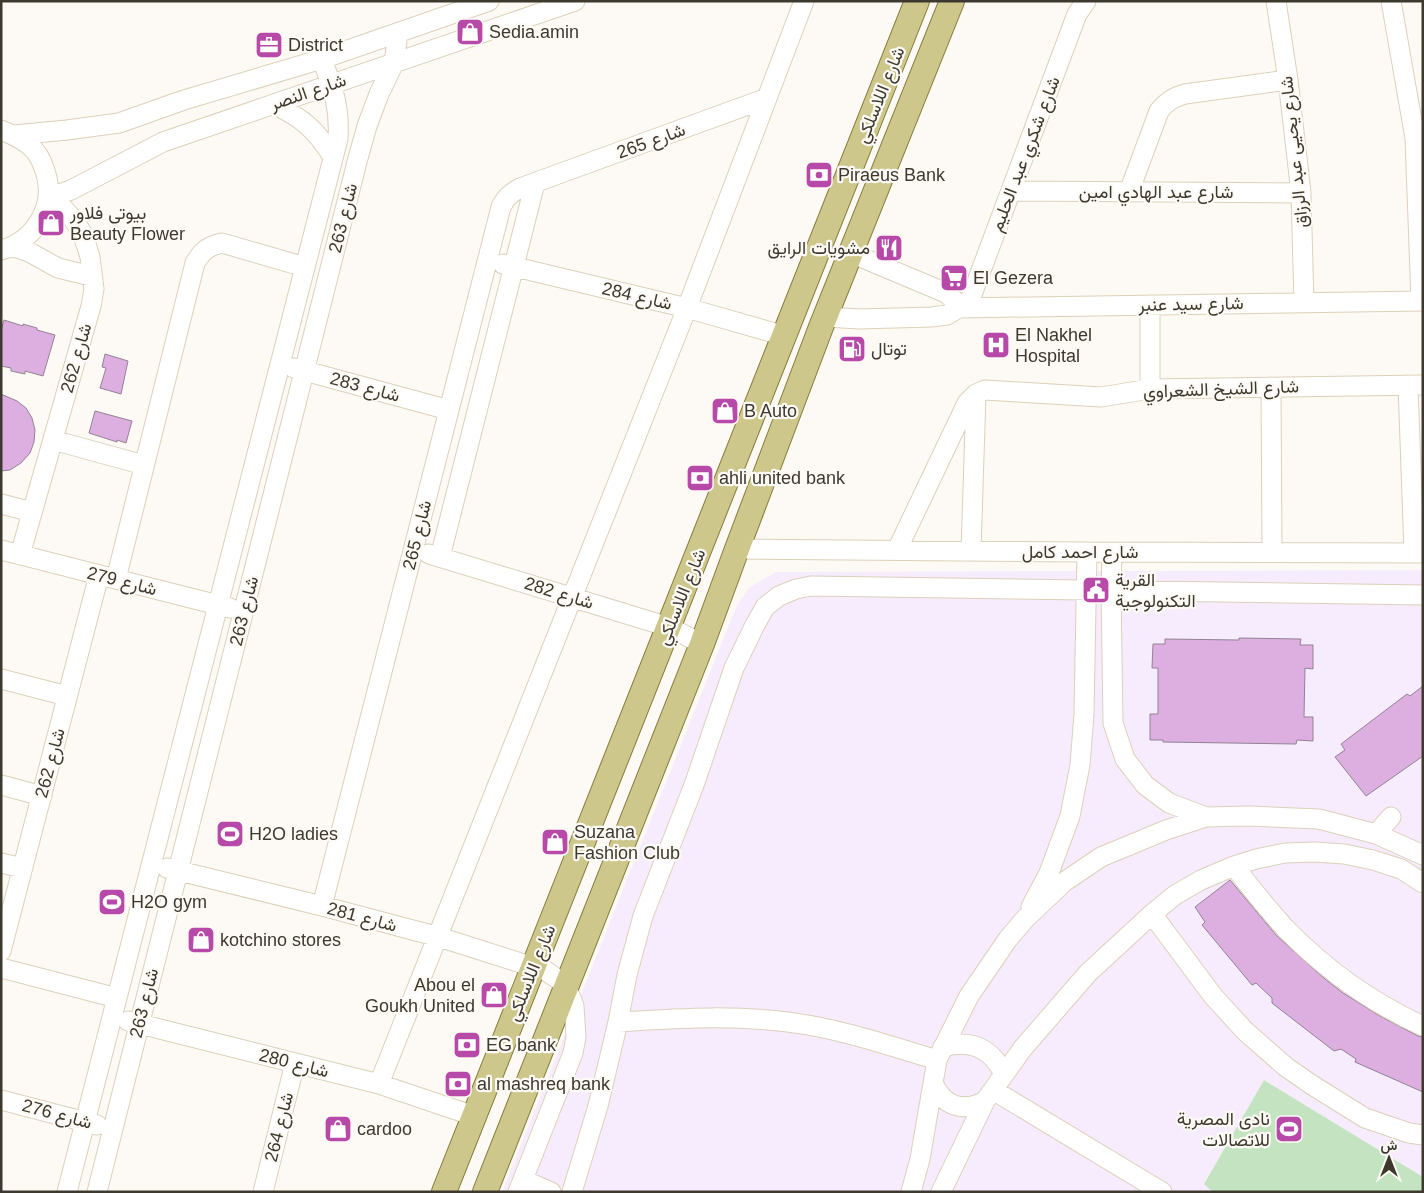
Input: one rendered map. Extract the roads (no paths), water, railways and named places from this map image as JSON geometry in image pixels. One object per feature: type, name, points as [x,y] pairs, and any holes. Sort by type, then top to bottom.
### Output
[{"type":"main road","name":"شارع اللاسلكي","points":[[444,1192],[917,1]]},
{"type":"main road","name":"شارع اللاسلكي","points":[[485,1192],[702,644],[825,317],[952,1]]},
{"type":"street","name":"شارع النصر","points":[[8,132],[67,130],[119,123],[184,100],[322,59],[489,1]]},
{"type":"street","name":"شارع النصر","points":[[48,200],[72,190],[163,142],[575,1]]},
{"type":"street","points":[[379,1084],[439,937],[687,308],[804,1]]},
{"type":"street","name":"شارع شكري عبد الحليم","points":[[963,308],[1011,191],[1077,14],[1086,1]]},
{"type":"street","name":"شارع يحيى عبد الرزاق","points":[[1276,1],[1288,80],[1301,193],[1304,303]]},
{"type":"street","points":[[1391,1],[1419,138],[1422,301]]},
{"type":"street","name":"شارع 263","points":[[97,1192],[365,134],[379,94],[394,63],[398,33]]},
{"type":"street","name":"شارع 263","points":[[68,1192],[338,139],[339,120],[337,102],[322,59]]},
{"type":"street","points":[[1129,192],[1159,111],[1165,103],[1174,97],[1185,94],[1288,80]]},
{"type":"street","name":"شارع 265","points":[[322,906],[501,207],[505,199],[512,192],[535,183],[767,98]]},
{"type":"street","points":[[273,104],[292,113],[308,125],[322,140],[333,157]]},
{"type":"street","points":[[7,248],[29,236],[41,220],[48,200],[48,179],[42,161],[30,146],[8,132]]},
{"type":"street","name":"شارع 265","points":[[440,557],[535,183]]},
{"type":"street","name":"شارع عبد الهادي امين","points":[[1011,191],[1301,193]]},
{"type":"street","name":"شارع 262","points":[[20,554],[91,306],[94,289],[90,257],[80,231],[73,219],[63,208],[48,200]]},
{"type":"street","name":"شارع 262","points":[[1,951],[68,696],[144,465],[195,263],[201,253],[210,246],[222,243],[305,267]]},
{"type":"street","points":[[7,248],[29,252],[58,268],[91,276]]},
{"type":"street","points":[[851,253],[946,293],[963,308]]},
{"type":"street","name":"شارع 284","points":[[488,261],[687,308],[785,336]]},
{"type":"street","name":"شارع سيد عنبر","points":[[825,317],[860,319],[931,317],[946,315],[963,308],[1422,301]]},
{"type":"street","points":[[1150,305],[1150,388]]},
{"type":"street","name":"شارع 283","points":[[280,364],[449,410]]},
{"type":"street","name":"شارع الشيخ الشعراوي","points":[[976,394],[985,390],[1101,397],[1150,388],[1415,385],[1419,552]]},
{"type":"street","points":[[1271,387],[1272,552]]},
{"type":"street","points":[[897,550],[967,403],[976,394]]},
{"type":"street","points":[[971,551],[976,394]]},
{"type":"street","points":[[53,440],[144,465]]},
{"type":"street","points":[[1,504],[32,512]]},
{"type":"street","name":"شارع احمد كامل","points":[[737,549],[1419,552]]},
{"type":"street","name":"شارع 279","points":[[1,550],[243,611]]},
{"type":"street","name":"شارع 282","points":[[413,550],[669,627],[702,644]]},
{"type":"street","points":[[1025,919],[1049,873],[1070,816],[1080,766],[1084,714],[1087,552]]},
{"type":"street","points":[[1112,552],[1113,723],[1125,758],[1145,784],[1169,803],[1206,817]]},
{"type":"street","points":[[572,1192],[598,1106],[629,968],[643,916],[694,784],[734,668],[765,607],[779,596],[796,589],[811,586],[1423,595]]},
{"type":"street","points":[[1,679],[68,696]]},
{"type":"street","points":[[1,785],[42,796]]},
{"type":"street","points":[[911,1192],[920,1159],[933,1082],[940,1053],[969,996],[1008,940],[1025,919],[1064,882],[1102,857],[1166,830],[1206,817],[1249,816],[1319,819],[1376,834],[1423,855]]},
{"type":"street","points":[[1376,834],[1391,817]]},
{"type":"street","points":[[941,1192],[989,1096],[1023,1048],[1088,973],[1175,895],[1201,880],[1256,859],[1314,852],[1344,854],[1373,860],[1401,869],[1423,883]]},
{"type":"street","points":[[1,863],[23,868]]},
{"type":"street","name":"شارع 281","points":[[152,864],[439,937],[546,971],[566,986]]},
{"type":"street","points":[[1234,866],[1286,929],[1317,957],[1349,983],[1423,1026]]},
{"type":"street","points":[[1152,914],[1213,996],[1245,1030],[1286,1066],[1312,1085],[1365,1118],[1409,1133],[1423,1135]]},
{"type":"street","points":[[1,968],[117,998]]},
{"type":"street","points":[[551,1192],[520,1186],[573,1053],[576,1037],[576,1020],[574,1006],[566,986]]},
{"type":"street","points":[[618,1022],[714,1017],[768,1020],[808,1025],[940,1053],[961,1044],[979,1048],[994,1058],[1004,1074]]},
{"type":"street","name":"شارع 280","points":[[112,1018],[379,1084],[474,1116]]},
{"type":"street","name":"شارع 264","points":[[263,1192],[295,1063]]},
{"type":"street","points":[[933,1082],[941,1097],[954,1105],[962,1107],[978,1105],[989,1096]]},
{"type":"street","points":[[989,1096],[1140,1186],[1162,1192]]},
{"type":"street","name":"شارع 276","points":[[1,1100],[113,1129]]},
{"type":"place","name":"Sedia.amin","points":[[470,32]]},
{"type":"place","name":"District","points":[[269,45]]},
{"type":"place","name":"Piraeus Bank","points":[[819,175]]},
{"type":"place","name":"بيوتى فلاور Beauty Flower","points":[[51,223]]},
{"type":"place","name":"مشويات الرايق","points":[[889,248]]},
{"type":"place","name":"El Gezera","points":[[954,278]]},
{"type":"place","name":"El Nakhel Hospital","points":[[996,345]]},
{"type":"place","name":"توتال","points":[[852,349]]},
{"type":"place","name":"B Auto","points":[[725,411]]},
{"type":"place","name":"ahli united bank","points":[[700,478]]},
{"type":"place","name":"القرية التكنولوجية","points":[[1096,590]]},
{"type":"place","name":"H2O ladies","points":[[230,834]]},
{"type":"place","name":"Suzana Fashion Club","points":[[555,842]]},
{"type":"place","name":"H2O gym","points":[[112,902]]},
{"type":"place","name":"kotchino stores","points":[[201,940]]},
{"type":"place","name":"Abou el Goukh United","points":[[494,995]]},
{"type":"place","name":"EG bank","points":[[467,1045]]},
{"type":"place","name":"al mashreq bank","points":[[458,1084]]},
{"type":"place","name":"cardoo","points":[[338,1129]]},
{"type":"place","name":"نادى المصرية للاتصالات","points":[[1289,1129]]}]
